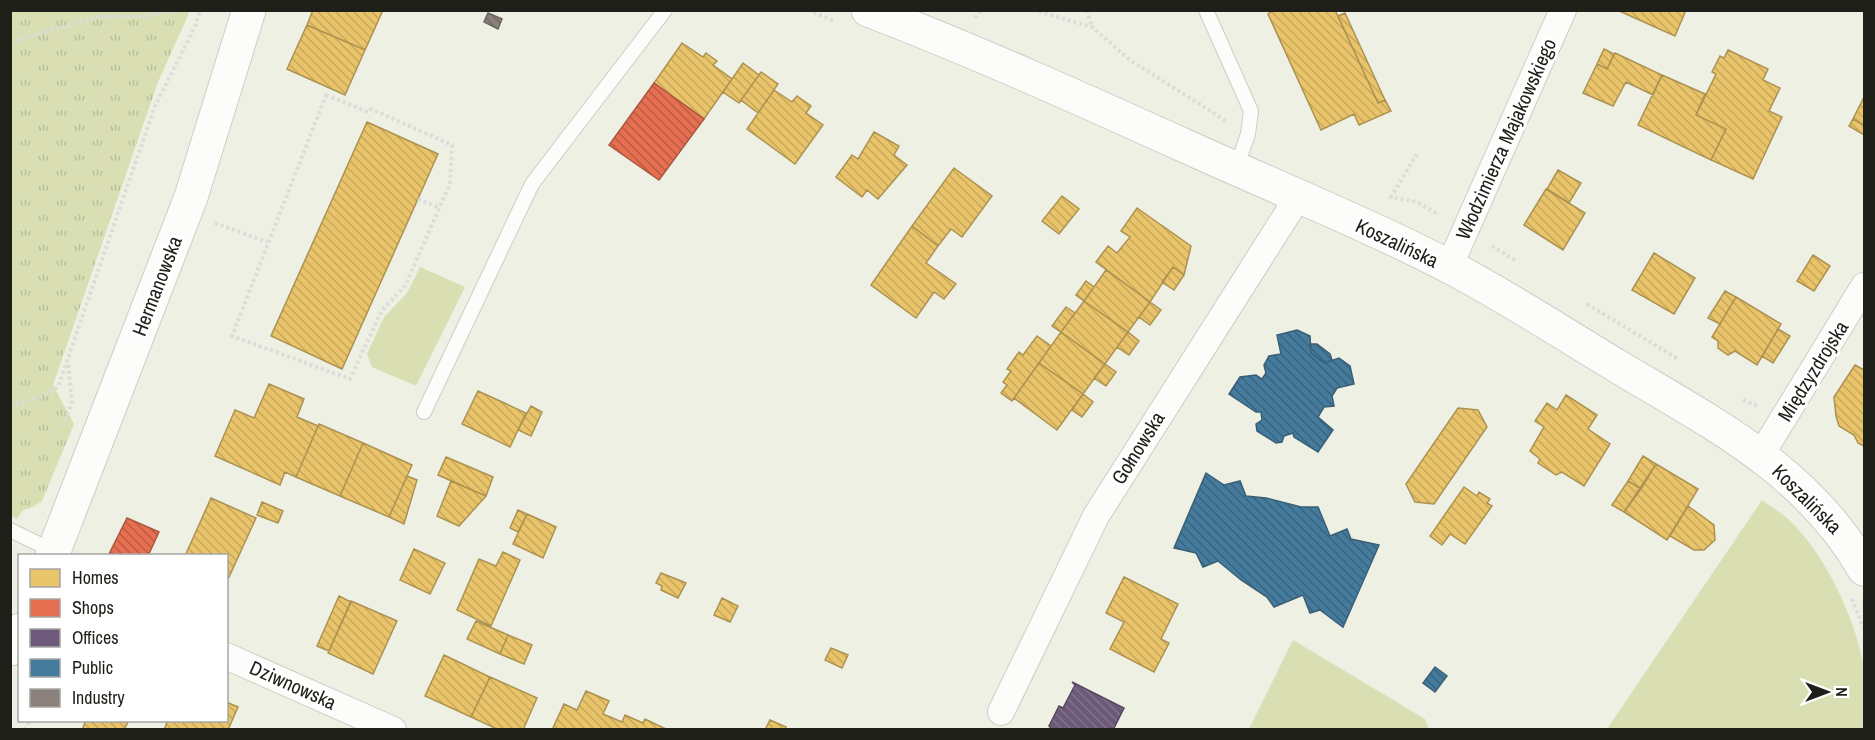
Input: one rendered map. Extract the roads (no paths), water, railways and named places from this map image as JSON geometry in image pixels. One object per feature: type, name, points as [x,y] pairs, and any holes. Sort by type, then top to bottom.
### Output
[{"type":"street","name":"Hermanowska","points":[[52,553],[191,197],[249,10]]},
{"type":"street","name":"Koszalińska","points":[[868,10],[963,47],[1449,267],[1761,455],[1826,513],[1847,540],[1864,569]]},
{"type":"street","name":"Włodzimierza Majakowskiego","points":[[1449,267],[1563,10]]},
{"type":"street","name":"Gołnowska","points":[[1001,712],[1096,516],[1298,197]]},
{"type":"street","name":"Międzyzdrojska","points":[[1761,455],[1864,286]]},
{"type":"street","points":[[10,649],[18,634]]},
{"type":"street","name":"Dziwnowska","points":[[228,657],[393,729]]},
{"type":"lane","points":[[424,412],[532,184],[665,10]]},
{"type":"lane","points":[[1206,10],[1251,111],[1248,134],[1236,169]]},
{"type":"lane","points":[[10,531],[52,553]]}]
